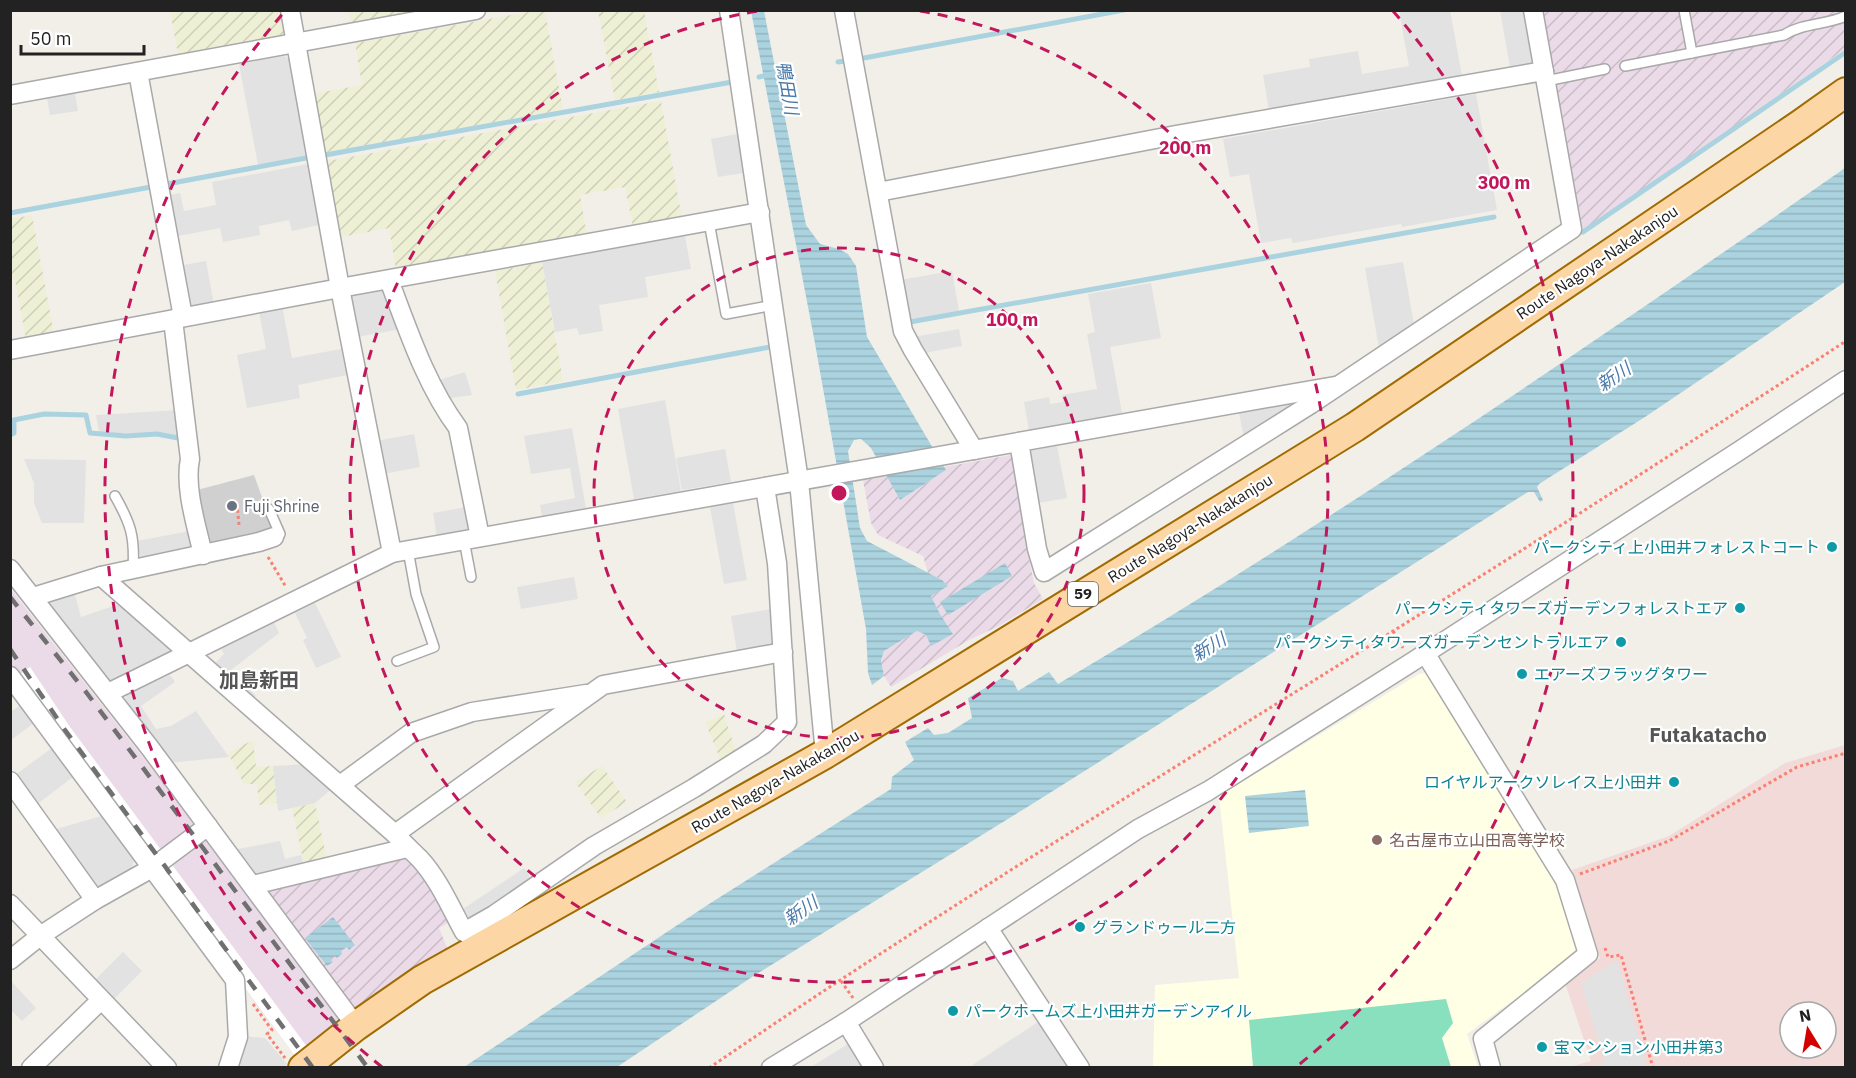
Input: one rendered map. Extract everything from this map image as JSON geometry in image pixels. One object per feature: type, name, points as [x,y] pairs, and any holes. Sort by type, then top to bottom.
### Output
[{"type":"main road","name":"Route Nagoya-Nakakanjou","points":[[294,1062],[356,1026],[422,980],[825,754],[1355,427],[1845,92]]},
{"type":"street","points":[[290,10],[340,288],[400,551]]},
{"type":"street","points":[[10,95],[476,10]]},
{"type":"street","points":[[729,10],[799,481],[825,754]]},
{"type":"street","points":[[844,10],[903,331],[966,452]]},
{"type":"street","points":[[1020,442],[1037,549],[1044,572],[1311,404],[1572,229],[1533,10]]},
{"type":"street","points":[[138,72],[178,319],[190,459],[188,468],[203,555]]},
{"type":"street","points":[[878,192],[1186,133],[1545,76]]},
{"type":"street","points":[[10,350],[760,213]]},
{"type":"street","points":[[389,280],[415,348],[447,413],[458,428],[472,539]]},
{"type":"street","points":[[771,1068],[846,1022],[1138,829],[1208,791],[1425,653],[1729,458],[1845,380]]},
{"type":"street","points":[[108,693],[400,551],[1335,386]]},
{"type":"street","points":[[101,576],[340,785],[419,858],[437,883],[464,932],[494,915],[594,846],[764,744],[787,722],[777,563],[765,487]]},
{"type":"street","points":[[33,597],[101,576],[267,540]]},
{"type":"street","points":[[10,569],[108,693],[356,1026]]},
{"type":"street","points":[[253,885],[401,841],[603,685],[783,652]]},
{"type":"street","points":[[1425,653],[1565,880],[1588,954],[1483,1039],[1491,1068]]},
{"type":"street","points":[[10,676],[235,980],[238,1037],[228,1068]]},
{"type":"street","points":[[340,785],[411,733],[472,712],[590,693]]},
{"type":"street","points":[[10,781],[95,900]]},
{"type":"street","points":[[10,960],[40,936],[95,900],[152,868],[208,826]]},
{"type":"street","points":[[10,904],[160,1065]]},
{"type":"street","points":[[988,928],[1080,1068]]},
{"type":"street","points":[[31,1068],[101,1000]]},
{"type":"street","points":[[846,1022],[874,1068]]},
{"type":"lane","points":[[1684,10],[1692,53]]},
{"type":"lane","points":[[1625,66],[1784,35],[1792,30],[1837,20],[1845,16]]},
{"type":"lane","points":[[1545,76],[1605,69]]},
{"type":"lane","points":[[710,222],[726,314],[774,305]]},
{"type":"lane","points":[[115,496],[129,521],[134,550],[133,570]]},
{"type":"lane","points":[[267,540],[280,534],[269,509]]},
{"type":"lane","points":[[471,577],[472,539]]},
{"type":"lane","points":[[397,660],[434,648],[400,551]]},
{"type":"path","points":[[710,1068],[1082,824],[1406,624],[1845,341]]},
{"type":"path","points":[[237,504],[239,525]]},
{"type":"path","points":[[267,540],[295,601]]},
{"type":"path","points":[[1565,880],[1669,842],[1797,767],[1845,753]]},
{"type":"path","points":[[1603,939],[1608,957],[1621,955],[1653,1068]]},
{"type":"path","points":[[253,1004],[272,1030],[267,1034],[294,1062]]},
{"type":"shaded area","points":[[348,10],[444,11],[352,28]]},
{"type":"shaded area","points":[[1450,10],[1462,76],[1269,111],[1263,75],[1310,67],[1309,59],[1358,51],[1362,74],[1409,66],[1399,11]]},
{"type":"shaded area","points":[[170,11],[281,11],[286,34],[178,54]]},
{"type":"shaded area","points":[[534,11],[545,11],[563,110],[322,153],[312,94],[362,85],[355,43]]},
{"type":"shaded area","points":[[598,11],[644,11],[659,92],[615,100]]},
{"type":"shaded area","points":[[1500,11],[1526,11],[1535,63],[1510,67]]},
{"type":"shaded area","points":[[1543,11],[1845,11],[1845,49],[1583,231]]},
{"type":"shaded area","points":[[284,56],[289,59],[307,156],[258,165],[239,64]]},
{"type":"shaded area","points":[[75,93],[78,111],[50,115],[47,98]]},
{"type":"shaded area","points":[[1476,94],[1497,210],[1293,243],[1291,238],[1261,243],[1249,174],[1230,177],[1223,139]]},
{"type":"shaded area","points":[[661,101],[682,219],[633,227],[625,187],[580,195],[587,236],[396,270],[389,228],[336,238],[322,162]]},
{"type":"shaded area","points":[[742,133],[749,172],[718,177],[711,139]]},
{"type":"shaded area","points":[[308,164],[319,225],[292,231],[289,220],[259,226],[260,235],[223,242],[220,228],[173,237],[165,196],[180,193],[184,211],[216,205],[212,182]]},
{"type":"shaded area","points":[[32,215],[54,334],[26,339],[15,280],[11,280],[11,219]]},
{"type":"shaded area","points":[[685,236],[691,269],[645,277],[648,297],[599,305],[603,331],[579,335],[577,328],[555,332],[542,262]]},
{"type":"shaded area","points":[[206,261],[214,305],[186,310],[178,266]]},
{"type":"shaded area","points":[[542,262],[563,381],[516,390],[495,271]]},
{"type":"shaded area","points":[[1403,262],[1414,325],[1379,348],[1365,268]]},
{"type":"shaded area","points":[[952,271],[959,311],[908,321],[900,280]]},
{"type":"shaded area","points":[[1151,283],[1161,338],[1110,347],[1122,413],[1029,430],[1024,402],[1049,397],[1050,404],[1063,402],[1062,395],[1097,389],[1087,334],[1095,332],[1088,294]]},
{"type":"shaded area","points":[[386,290],[401,329],[357,337],[349,297]]},
{"type":"shaded area","points":[[282,306],[292,358],[341,349],[347,375],[298,385],[300,398],[247,408],[237,355],[266,349],[259,311]]},
{"type":"shaded area","points":[[959,329],[962,346],[924,353],[914,337]]},
{"type":"shaded area","points":[[465,372],[472,395],[444,399],[436,381]]},
{"type":"shaded area","points":[[665,400],[681,491],[634,499],[618,409]]},
{"type":"shaded area","points":[[1304,401],[1244,438],[1239,413]]},
{"type":"shaded area","points":[[179,410],[181,436],[158,433],[99,432],[96,415]]},
{"type":"shaded area","points":[[572,428],[586,509],[542,517],[540,505],[575,498],[570,468],[531,474],[524,436]]},
{"type":"shaded area","points":[[414,434],[420,467],[383,474],[376,441]]},
{"type":"shaded area","points":[[1057,446],[1067,498],[1038,503],[1029,451]]},
{"type":"shaded area","points":[[725,449],[731,482],[682,490],[676,458]]},
{"type":"shaded area","points":[[1011,455],[1015,459],[1032,547],[1027,548],[1034,583],[1043,599],[891,687],[884,676],[881,660],[884,651],[917,631],[926,635],[953,634],[931,596],[942,580],[928,573],[923,556],[878,535],[871,523],[863,480],[887,476],[900,500],[946,470],[944,467]]},
{"type":"shaded area","points":[[24,459],[86,460],[84,523],[42,523],[34,503],[34,483]]},
{"type":"shaded area","name":"Fuji Shrine","points":[[254,475],[273,528],[210,550],[197,490]]},
{"type":"shaded area","points":[[733,503],[747,580],[724,584],[710,507]]},
{"type":"shaded area","points":[[467,507],[472,530],[437,537],[433,513]]},
{"type":"shaded area","points":[[195,530],[199,552],[142,564],[137,541]]},
{"type":"shaded area","points":[[574,577],[578,599],[521,609],[517,587]]},
{"type":"shaded area","points":[[10,588],[197,826],[149,858],[11,665]]},
{"type":"shaded area","points":[[74,591],[81,617],[122,603],[176,650],[113,681],[105,679],[46,606],[47,599]]},
{"type":"shaded area","points":[[315,603],[341,657],[316,668],[303,640],[307,638],[295,613]]},
{"type":"shaded area","points":[[777,608],[779,645],[737,652],[731,616]]},
{"type":"shaded area","points":[[274,622],[279,633],[231,670],[256,696],[249,701],[211,667],[224,654],[221,649]]},
{"type":"shaded area","name":"名古屋市立山田高等学校","points":[[1427,673],[1559,884],[1580,951],[1467,1034],[1478,1067],[1153,1068],[1155,985],[1239,978],[1219,796],[1419,674]]},
{"type":"shaded area","points":[[170,675],[175,682],[141,706],[156,729],[171,726],[196,711],[229,757],[167,763],[124,706],[126,695]]},
{"type":"shaded area","points":[[21,705],[34,723],[11,740],[10,712]]},
{"type":"shaded area","points":[[724,714],[736,752],[721,761],[705,722]]},
{"type":"shaded area","points":[[253,740],[256,767],[273,766],[277,803],[259,805],[257,784],[244,784],[228,753]]},
{"type":"shaded area","points":[[1845,745],[1845,1067],[1569,1067],[1591,1061],[1565,983],[1600,958],[1572,870],[1669,836],[1785,763]]},
{"type":"shaded area","points":[[52,748],[73,777],[36,805],[15,775]]},
{"type":"shaded area","points":[[310,764],[335,786],[315,803],[278,811],[273,766]]},
{"type":"shaded area","points":[[602,766],[627,802],[601,818],[575,782]]},
{"type":"shaded area","points":[[315,803],[327,860],[304,865],[292,808]]},
{"type":"shaded area","points":[[101,816],[134,859],[132,870],[95,890],[53,830]]},
{"type":"shaded area","points":[[207,837],[341,1019],[296,1058],[161,876]]},
{"type":"shaded area","points":[[280,841],[285,859],[301,855],[304,866],[258,876],[251,874],[233,850]]},
{"type":"shaded area","points":[[400,855],[409,859],[430,887],[450,922],[439,928],[448,950],[408,972],[352,1009],[267,897],[267,891]]},
{"type":"shaded area","points":[[524,868],[531,878],[470,919],[463,909]]},
{"type":"shaded area","points":[[123,952],[142,971],[114,999],[95,980]]},
{"type":"shaded area","points":[[1617,960],[1647,1067],[1589,1067],[1605,1062],[1581,983]]},
{"type":"shaded area","points":[[11,981],[36,1008],[22,1021],[11,1010]]},
{"type":"shaded area","points":[[1041,1020],[1073,1068],[968,1068]]},
{"type":"shaded area","points":[[244,1036],[265,1038],[287,1064],[284,1067],[235,1068]]},
{"type":"shaded area","points":[[848,1044],[863,1067],[811,1067]]},
{"type":"green space","points":[[1446,999],[1453,1023],[1442,1038],[1451,1067],[1253,1067],[1249,1020]]},
{"type":"water","points":[[751,11],[764,11],[806,225],[820,244],[848,254],[856,266],[867,337],[946,470],[900,500],[871,448],[861,439],[854,440],[848,451],[860,528],[867,541],[942,580],[948,586],[931,596],[953,634],[931,646],[926,635],[917,631],[884,651],[881,660],[884,676],[872,685],[868,673],[866,629],[814,338]]},
{"type":"water","name":"新川","points":[[1845,168],[1845,282],[1645,417],[1539,484],[1537,487],[1543,500],[1540,502],[1534,492],[1528,492],[1029,806],[755,975],[617,1067],[464,1067],[709,904],[891,789],[892,777],[914,760],[905,742],[928,728],[934,735],[948,733],[972,718],[968,698],[1002,678],[1013,681],[1018,691],[1049,672],[1058,684],[1159,623],[1358,498],[1456,433],[1652,302]]},
{"type":"water","points":[[1005,563],[1012,576],[948,615],[940,602]]},
{"type":"water","points":[[1305,790],[1309,826],[1249,833],[1245,796]]},
{"type":"water","points":[[333,917],[355,945],[349,950],[347,947],[341,951],[342,954],[337,958],[334,956],[330,959],[333,962],[327,966],[305,938]]},
{"type":"pier","points":[[30,667],[70,727],[322,1067],[303,1067],[59,735],[19,675]]},
{"type":"waterway","points":[[864,58],[1124,10]]},
{"type":"waterway","points":[[1583,232],[1846,52]]},
{"type":"waterway","points":[[838,62],[845,61]]},
{"type":"waterway","name":"鴨田川","points":[[759,77],[777,73]]},
{"type":"waterway","points":[[325,155],[732,82]]},
{"type":"waterway","points":[[167,184],[306,158]]},
{"type":"waterway","points":[[10,213],[151,187]]},
{"type":"waterway","points":[[910,322],[1494,217]]},
{"type":"waterway","points":[[518,394],[770,347]]},
{"type":"waterway","points":[[10,435],[14,433],[14,420],[44,414],[86,415],[90,433],[126,436],[157,434],[178,438]]},
{"type":"railway","points":[[10,597],[86,692],[368,1068]]},
{"type":"railway","points":[[10,649],[65,730],[313,1068]]},
{"type":"place","name":"Fuji Shrine","points":[[232,506]]},
{"type":"place","name":"パークシティ上小田井フォレストコート","points":[[1832,547]]},
{"type":"place","name":"パークシティタワーズガーデンフォレストエア","points":[[1740,608]]},
{"type":"place","name":"パークシティタワーズガーデンセントラルエア","points":[[1621,642]]},
{"type":"place","name":"エアーズフラッグタワー","points":[[1522,674]]},
{"type":"place","name":"ロイヤルアークソレイス上小田井","points":[[1674,782]]},
{"type":"place","name":"名古屋市立山田高等学校","points":[[1377,840]]},
{"type":"place","name":"グランドゥール二方","points":[[1080,927]]},
{"type":"place","name":"パークホームズ上小田井ガーデンアイル","points":[[953,1011]]},
{"type":"place","name":"宝マンション小田井第3","points":[[1542,1047]]},
{"type":"district","name":"加島新田","points":[[259,680]]},
{"type":"district","name":"Futakatacho","points":[[1708,735]]}]
